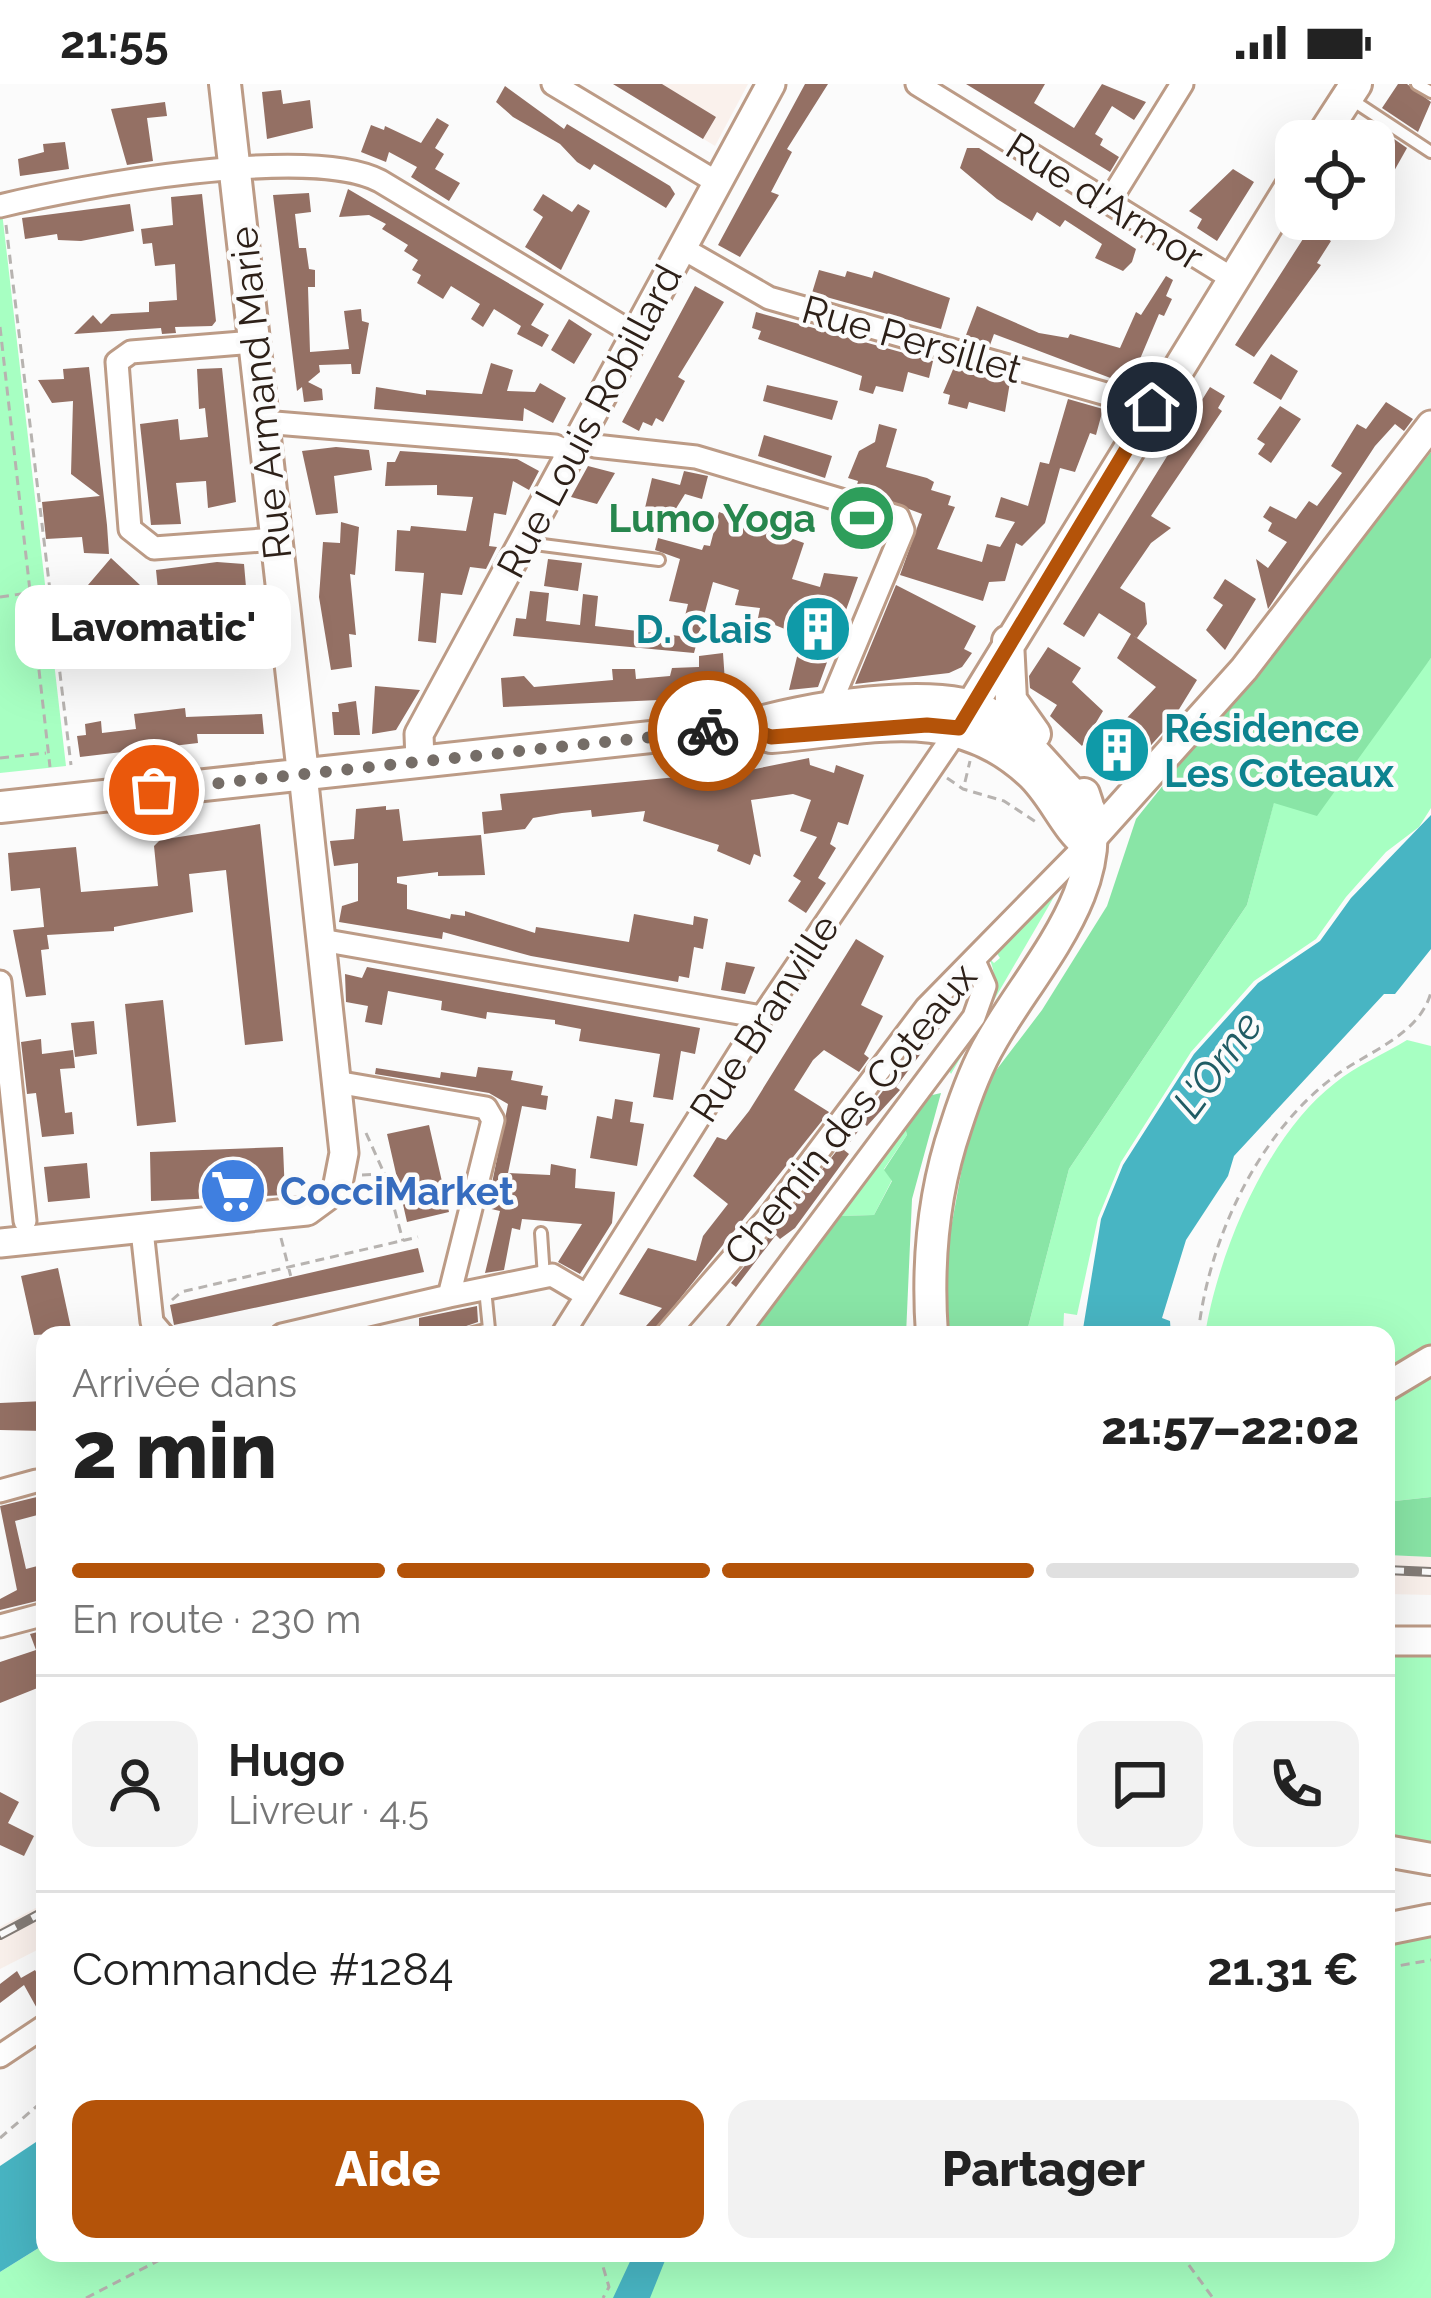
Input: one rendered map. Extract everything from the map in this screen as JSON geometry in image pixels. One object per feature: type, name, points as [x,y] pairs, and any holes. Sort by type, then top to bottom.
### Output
[{"type":"main road","name":"Rue Armand Marie","points":[[225,84],[303,774]]},
{"type":"main road","points":[[1332,120],[1351,90]]},
{"type":"main road","points":[[967,728],[1008,641],[1275,212]]},
{"type":"main road","points":[[932,1326],[935,1218],[952,1139],[989,1044],[1070,919],[1087,869],[1090,811],[1079,782],[1012,704],[1008,641]]},
{"type":"main road","points":[[0,807],[744,727],[776,716],[822,722],[948,698],[967,728],[1029,771],[1087,844]]},
{"type":"main road","points":[[967,728],[1011,731],[1090,811]]},
{"type":"main road","points":[[1395,1853],[1431,1859]]},
{"type":"main road","points":[[1395,1927],[1431,1920]]},
{"type":"street","points":[[554,84],[718,183]]},
{"type":"street","name":"Rue Louis Robillard","points":[[420,761],[419,734],[771,84]]},
{"type":"street","name":"Rue d'Armor","points":[[917,84],[941,91],[1233,279]]},
{"type":"street","points":[[1109,202],[1182,84]]},
{"type":"street","points":[[2,206],[19,199],[235,169],[310,164],[364,172],[636,335]]},
{"type":"street","name":"Rue Persillet","points":[[682,248],[769,298],[1152,407]]},
{"type":"street","points":[[254,342],[131,352],[117,362],[130,529],[154,548],[276,539]]},
{"type":"street","points":[[263,422],[696,457],[898,517],[903,530],[822,722]]},
{"type":"street","points":[[1087,844],[1244,670],[1431,424]]},
{"type":"street","name":"Rue Branville","points":[[567,1326],[762,1017],[933,764],[967,728]]},
{"type":"street","points":[[0,1244],[307,1211],[330,1197],[343,1168],[303,774]]},
{"type":"street","name":"Chemin des Coteaux","points":[[674,1326],[772,1213],[926,1009],[1087,844]]},
{"type":"street","points":[[321,940],[762,1017]]},
{"type":"street","points":[[743,1326],[974,1017],[986,986],[974,961]]},
{"type":"street","points":[[0,982],[25,1221]]},
{"type":"street","points":[[336,1082],[486,1108],[493,1120],[449,1296]]},
{"type":"street","points":[[142,1230],[155,1326]]},
{"type":"street","points":[[321,1326],[449,1296],[491,1294],[552,1275],[586,1295]]},
{"type":"street","points":[[1395,1382],[1431,1360]]},
{"type":"street","points":[[0,1491],[36,1481]]},
{"type":"street","points":[[0,1626],[36,1616]]},
{"type":"street","points":[[1395,1641],[1431,1641]]},
{"type":"street","points":[[0,2056],[36,2032]]},
{"type":"lane","points":[[1417,84],[1431,92]]},
{"type":"lane","points":[[1351,90],[1431,152]]},
{"type":"lane","points":[[524,542],[659,560]]},
{"type":"lane","points":[[541,1233],[544,1277]]},
{"type":"lane","points":[[489,1326],[491,1294]]},
{"type":"path","points":[[2,206],[71,765]]},
{"type":"path","points":[[0,327],[50,766]]},
{"type":"path","points":[[0,413],[10,412]]},
{"type":"path","points":[[0,597],[30,593]]},
{"type":"path","points":[[965,782],[967,728]]},
{"type":"path","points":[[0,758],[48,753]]},
{"type":"path","points":[[933,764],[956,786],[1004,801],[1047,832]]},
{"type":"path","points":[[1199,1326],[1204,1283],[1239,1199],[1274,1138],[1332,1078],[1398,1036],[1427,1007],[1431,992]]},
{"type":"path","points":[[1427,1007],[1431,1014]]},
{"type":"path","points":[[362,1125],[385,1174],[403,1241]]},
{"type":"path","points":[[354,1175],[385,1174]]},
{"type":"path","points":[[279,1225],[291,1277]]},
{"type":"path","points":[[149,1302],[418,1237]]},
{"type":"path","points":[[388,1244],[390,1254]]},
{"type":"path","points":[[333,1257],[340,1266]]},
{"type":"path","points":[[239,1279],[243,1288]]},
{"type":"path","points":[[1395,1966],[1431,1960]]},
{"type":"path","points":[[0,2138],[36,2107]]},
{"type":"path","points":[[86,2298],[156,2262]]},
{"type":"path","points":[[602,2262],[609,2287],[603,2298]]},
{"type":"path","points":[[1187,2262],[1214,2298]]},
{"type":"shaded area","points":[[613,84],[748,84],[715,146]]},
{"type":"shaded area","points":[[1395,1555],[1431,1557],[1431,1595],[1395,1594]]},
{"type":"shaded area","points":[[36,1908],[36,1951],[0,1969],[0,1927]]},
{"type":"green space","points":[[0,213],[66,766],[0,773]]},
{"type":"green space","points":[[1431,452],[1431,658],[1317,816],[1274,803],[1247,905],[1069,1169],[1028,1326],[948,1326],[948,1245],[967,1140],[988,1081],[1042,1010],[1107,906],[1136,819]]},
{"type":"green space","points":[[1431,658],[1431,808],[1419,827],[1386,852],[1346,897],[1316,939],[1254,981],[1191,1052],[1121,1162],[1098,1218],[1077,1315],[1064,1313],[1063,1326],[1028,1326],[1069,1169],[1247,905],[1274,802],[1406,689]]},
{"type":"green space","points":[[1058,890],[951,1074],[947,1067],[990,1001],[994,972],[989,958],[994,963],[1000,958],[996,952]]},
{"type":"green space","points":[[1407,1040],[1431,1046],[1431,1344],[1395,1366],[1395,1326],[1207,1326],[1221,1268],[1267,1164],[1310,1105],[1361,1066]]},
{"type":"green space","points":[[941,1093],[912,1199],[906,1326],[757,1326],[839,1216],[874,1215],[892,1181],[884,1170],[928,1096]]},
{"type":"green space","points":[[905,1128],[907,1135],[884,1169],[892,1180],[874,1215],[839,1216]]},
{"type":"green space","points":[[1431,1372],[1431,1497],[1395,1501],[1395,1393]]},
{"type":"green space","points":[[1431,1497],[1431,1557],[1395,1555],[1395,1501]]},
{"type":"green space","points":[[1395,1646],[1431,1647],[1431,1849],[1395,1839]]},
{"type":"green space","points":[[1431,1932],[1431,2298],[0,2298],[0,2272],[36,2250],[36,2262],[1395,2262],[1395,1941]]},
{"type":"water","name":"L'Orne","points":[[1431,815],[1431,949],[1395,994],[1384,994],[1234,1156],[1228,1176],[1186,1240],[1162,1318],[1170,1326],[1083,1326],[1101,1219],[1123,1165],[1194,1054],[1258,983],[1320,941],[1351,898]]},
{"type":"water","points":[[36,2142],[36,2250],[0,2272],[0,2166]]},
{"type":"water","points":[[630,2262],[664,2262],[650,2298],[613,2298]]},
{"type":"building","points":[[613,84],[662,84],[716,117],[703,139]]},
{"type":"building","points":[[805,84],[828,84],[787,149],[792,152],[771,192],[779,195],[740,257],[718,245]]},
{"type":"building","points":[[966,84],[1045,84],[1034,103],[1074,128],[1102,84],[1146,102],[1134,120],[1112,106],[1095,134],[1103,139],[1100,145],[1119,157],[1110,172]]},
{"type":"building","points":[[1398,84],[1407,84],[1431,102],[1418,132],[1382,108]]},
{"type":"building","points":[[505,86],[564,129],[567,124],[670,186],[675,194],[666,208],[594,164],[590,170],[560,144],[513,117],[496,102]]},
{"type":"building","points":[[281,90],[283,104],[310,100],[313,128],[267,139],[262,92]]},
{"type":"building","points":[[165,102],[167,116],[147,118],[153,161],[127,165],[111,109]]},
{"type":"building","points":[[437,118],[449,125],[435,148],[444,154],[435,169],[460,183],[449,201],[411,177],[417,167],[389,152],[386,162],[361,152],[371,125],[384,130],[385,126],[421,143]]},
{"type":"building","points":[[1395,140],[1407,148],[1395,169]]},
{"type":"building","points":[[65,142],[69,169],[20,176],[18,159],[44,152],[43,144]]},
{"type":"building","points":[[967,148],[979,148],[1136,249],[1132,262],[1123,271],[1095,258],[1102,244],[1065,220],[1060,227],[1037,212],[1032,221],[997,199],[960,168]]},
{"type":"building","points":[[1233,169],[1254,182],[1217,241],[1197,228],[1202,219],[1189,211]]},
{"type":"building","points":[[348,189],[544,304],[531,325],[549,335],[542,347],[517,334],[521,326],[494,309],[483,327],[471,319],[480,304],[451,286],[443,299],[417,283],[421,275],[412,270],[418,260],[404,251],[408,245],[382,229],[386,224],[369,215],[339,217]]},
{"type":"building","points":[[309,193],[311,212],[295,214],[299,248],[306,248],[309,269],[315,270],[315,287],[308,287],[310,352],[349,349],[344,311],[361,309],[362,321],[369,323],[360,374],[352,374],[351,364],[319,365],[320,372],[308,382],[322,389],[323,400],[304,402],[302,387],[297,391],[273,195]]},
{"type":"building","points":[[202,194],[216,321],[212,326],[175,327],[176,333],[162,334],[161,328],[74,334],[93,315],[101,324],[111,314],[149,312],[149,302],[177,300],[175,264],[155,266],[152,243],[143,244],[141,229],[173,225],[171,197]]},
{"type":"building","points":[[543,194],[572,212],[578,204],[590,211],[561,270],[525,247],[543,217],[533,210]]},
{"type":"building","points":[[130,204],[134,231],[81,241],[58,240],[57,234],[25,239],[22,218]]},
{"type":"building","points":[[1302,240],[1331,241],[1317,263],[1321,265],[1254,357],[1235,345]]},
{"type":"building","points":[[819,270],[872,278],[874,271],[950,298],[941,329],[812,293]]},
{"type":"building","points":[[1166,276],[1173,280],[1166,296],[1172,299],[1164,316],[1159,314],[1129,385],[994,334],[990,345],[966,335],[977,306],[1039,333],[1068,338],[1070,334],[1120,348],[1136,312],[1141,315]]},
{"type":"building","points":[[695,286],[724,302],[678,377],[685,381],[663,422],[656,418],[652,426],[643,422],[639,431],[622,422]]},
{"type":"building","points":[[756,312],[933,361],[929,378],[908,372],[903,392],[876,386],[873,394],[859,390],[862,376],[758,339],[761,331],[752,328]]},
{"type":"building","points":[[569,319],[592,334],[574,364],[551,350]]},
{"type":"building","points":[[1271,354],[1298,371],[1281,400],[1253,383]]},
{"type":"building","points":[[491,363],[513,370],[507,391],[535,392],[540,383],[566,398],[553,423],[524,408],[523,421],[374,409],[376,387],[426,395],[426,390],[482,394]]},
{"type":"building","points":[[89,367],[109,554],[84,553],[82,537],[46,539],[42,502],[100,496],[71,474],[73,401],[52,403],[38,380],[64,379],[63,369]]},
{"type":"building","points":[[954,367],[1010,382],[1005,412],[969,402],[967,409],[948,404],[950,395],[943,393]]},
{"type":"building","points":[[222,368],[236,502],[208,508],[206,481],[176,483],[181,524],[151,525],[140,424],[178,419],[180,440],[208,437],[205,408],[199,409],[197,369]]},
{"type":"building","points":[[767,385],[838,401],[832,420],[763,401]]},
{"type":"building","points":[[1210,387],[1225,396],[1218,408],[1222,411],[1151,516],[1171,528],[1151,543],[1120,588],[1145,603],[1147,624],[1137,638],[1099,613],[1084,637],[1063,624]]},
{"type":"building","points":[[1068,399],[1103,409],[1096,435],[1090,433],[1075,472],[1060,468],[1045,523],[1022,546],[1016,543],[1005,581],[989,582],[983,601],[900,575],[922,514],[856,489],[858,481],[848,478],[859,451],[875,442],[879,424],[897,429],[886,467],[927,478],[934,482],[931,490],[951,496],[948,505],[955,507],[937,549],[982,562],[987,544],[1000,547],[1015,522],[995,517],[1001,497],[1028,506],[1040,462],[1049,464]]},
{"type":"building","points":[[1386,402],[1413,419],[1404,431],[1395,424],[1375,446],[1268,609],[1256,559],[1268,568],[1287,542],[1268,531],[1272,523],[1263,517],[1270,506],[1296,519],[1309,501],[1317,506],[1342,473],[1331,466],[1357,424],[1366,429]]},
{"type":"building","points":[[1280,406],[1301,419],[1271,463],[1258,454],[1265,444],[1257,439]]},
{"type":"building","points":[[764,435],[832,456],[825,478],[758,456]]},
{"type":"building","points":[[369,450],[372,470],[334,476],[338,513],[316,515],[302,451]]},
{"type":"building","points":[[400,451],[517,459],[539,471],[529,490],[513,481],[506,515],[494,513],[489,546],[497,547],[486,569],[470,567],[462,595],[441,593],[436,643],[418,641],[424,573],[395,571],[397,530],[410,531],[411,526],[466,531],[473,497],[437,495],[437,485],[385,486],[387,462],[395,462]]},
{"type":"building","points":[[588,466],[615,473],[597,504],[571,497]]},
{"type":"building","points":[[684,471],[708,476],[702,499],[685,494],[672,515],[645,508],[652,478],[680,485]]},
{"type":"building","points":[[719,512],[804,543],[792,579],[820,587],[824,573],[858,577],[818,687],[789,690],[802,636],[758,618],[760,608],[735,605],[739,590],[713,582],[694,653],[513,636],[516,618],[526,619],[530,591],[549,593],[546,621],[580,625],[583,594],[598,596],[595,626],[680,636],[688,604],[669,601],[680,559],[655,550],[658,538],[702,550],[710,546]]},
{"type":"building","points":[[341,522],[359,527],[355,575],[350,574],[356,635],[349,634],[352,667],[331,670],[319,597],[323,542],[340,543]]},
{"type":"building","points":[[111,558],[140,585],[118,610],[88,585]]},
{"type":"building","points":[[548,559],[582,563],[578,591],[544,586]]},
{"type":"building","points":[[217,562],[244,564],[250,633],[229,633],[221,593],[192,597],[177,595],[176,589],[158,590],[156,570]]},
{"type":"building","points":[[1225,579],[1256,599],[1225,650],[1206,630],[1223,605],[1213,598]]},
{"type":"building","points":[[896,585],[976,626],[964,649],[972,653],[962,667],[949,673],[855,684]]},
{"type":"building","points":[[1131,634],[1197,680],[1170,724],[1119,781],[1092,755],[1156,687],[1117,658]]},
{"type":"building","points":[[1048,647],[1081,668],[1072,682],[1103,711],[1082,746],[1050,716],[1057,705],[1030,688],[1029,676]]},
{"type":"building","points":[[723,653],[726,697],[503,707],[501,678],[524,676],[534,687],[613,680],[612,669],[635,669],[636,679],[670,676],[672,668],[699,667],[699,656]]},
{"type":"building","points":[[375,686],[420,690],[396,730],[372,734]]},
{"type":"building","points":[[356,701],[360,735],[334,735],[332,712],[339,712],[338,704]]},
{"type":"building","points":[[185,708],[186,717],[262,714],[264,734],[197,734],[198,743],[80,757],[77,736],[86,735],[85,724],[101,721],[102,733],[136,729],[134,714]]},
{"type":"building","points":[[809,758],[810,765],[834,773],[836,765],[864,775],[848,825],[838,822],[830,844],[836,848],[818,878],[826,883],[806,913],[788,901],[801,881],[793,876],[817,837],[800,831],[811,800],[793,794],[751,800],[761,857],[754,854],[750,865],[717,851],[719,845],[643,821],[645,811],[592,817],[591,810],[562,813],[533,818],[525,829],[484,834],[482,812],[502,810],[500,794],[750,770]]},
{"type":"building","points":[[386,806],[386,810],[399,809],[403,841],[481,835],[485,875],[438,876],[438,872],[397,877],[397,883],[407,885],[407,909],[450,919],[451,914],[465,916],[465,911],[535,933],[536,927],[629,942],[634,914],[693,925],[694,916],[708,919],[703,949],[694,947],[689,978],[679,976],[678,982],[531,956],[443,932],[442,939],[339,922],[342,906],[358,901],[358,863],[334,866],[330,841],[354,839],[356,809]]},
{"type":"building","points":[[260,824],[283,1041],[245,1045],[226,870],[189,874],[193,912],[114,927],[114,931],[47,935],[49,949],[41,950],[46,995],[26,997],[13,930],[44,927],[40,888],[11,891],[8,853],[76,847],[81,892],[158,886],[154,846],[160,840]]},
{"type":"building","points":[[856,939],[884,956],[861,1005],[883,1016],[864,1054],[869,1058],[859,1072],[824,1050],[813,1060],[794,1090],[829,1112],[658,1326],[646,1326],[662,1308],[619,1294],[648,1248],[696,1261],[703,1236],[728,1204],[693,1176],[717,1137],[726,1140]]},
{"type":"building","points":[[726,962],[755,967],[745,994],[721,990]]},
{"type":"building","points":[[367,967],[700,1028],[695,1054],[681,1051],[673,1100],[653,1097],[660,1054],[579,1041],[581,1029],[555,1024],[555,1020],[487,1012],[486,1019],[441,1010],[442,1001],[388,991],[382,1025],[365,1022],[368,1006],[346,1002],[345,974],[362,978]]},
{"type":"building","points":[[163,1000],[176,1122],[137,1126],[125,1004]]},
{"type":"building","points":[[939,1017],[945,1021],[896,1087],[900,1090],[867,1126],[860,1121]]},
{"type":"building","points":[[94,1021],[97,1054],[75,1057],[71,1023]]},
{"type":"building","points":[[41,1039],[42,1054],[73,1050],[75,1068],[60,1069],[65,1113],[72,1112],[74,1134],[42,1137],[36,1093],[27,1094],[21,1042]]},
{"type":"building","points":[[478,1067],[513,1071],[511,1080],[543,1086],[541,1095],[548,1096],[546,1110],[522,1106],[508,1173],[550,1175],[551,1164],[576,1169],[575,1188],[615,1192],[612,1223],[580,1274],[558,1262],[582,1224],[522,1219],[520,1230],[512,1228],[504,1270],[485,1273],[500,1211],[487,1208],[508,1104],[489,1093],[375,1074],[376,1068],[440,1078],[441,1072],[476,1077]]},
{"type":"building","points":[[615,1099],[633,1102],[630,1122],[644,1124],[637,1166],[590,1158],[597,1116],[612,1119]]},
{"type":"building","points":[[429,1125],[449,1212],[407,1222],[387,1134]]},
{"type":"building","points":[[855,1128],[859,1130],[844,1150],[849,1154],[795,1228],[780,1239],[776,1235],[736,1287],[731,1283]]},
{"type":"building","points":[[283,1147],[285,1195],[151,1201],[150,1152]]},
{"type":"building","points":[[87,1163],[90,1198],[48,1202],[44,1167]]},
{"type":"building","points":[[418,1248],[424,1272],[174,1325],[170,1305]]},
{"type":"building","points":[[58,1268],[70,1326],[36,1326],[34,1335],[21,1276]]},
{"type":"building","points":[[477,1306],[478,1322],[466,1326],[419,1326],[419,1318]]},
{"type":"building","points":[[36,1401],[36,1431],[0,1430],[0,1403]]},
{"type":"building","points":[[36,1497],[36,1515],[15,1521],[26,1569],[36,1566],[36,1601],[0,1610],[0,1599],[17,1590],[0,1506]]},
{"type":"building","points":[[36,1650],[36,1689],[0,1703],[0,1662]]},
{"type":"building","points":[[0,1792],[19,1802],[8,1823],[34,1836],[24,1856],[0,1845]]},
{"type":"building","points":[[17,1971],[21,1978],[36,1972],[36,2007],[24,1985],[0,2003],[0,1984]]},
{"type":"railway","points":[[1395,1570],[1431,1572]]},
{"type":"railway","points":[[0,1935],[36,1916]]},
{"type":"way so far","points":[[154,790],[708,731]]},
{"type":"place","name":"Lumo Yoga","points":[[862,518]]},
{"type":"place","name":"D. Clais","points":[[818,629]]},
{"type":"place","name":"Résidence Les Coteaux","points":[[1117,750]]},
{"type":"place","name":"Lavomatic'","points":[[154,790]]},
{"type":"place","name":"CocciMarket","points":[[233,1191]]},
{"type":"route","points":[[708,731],[744,727],[771,737],[943,724],[959,728],[1152,407]]}]
